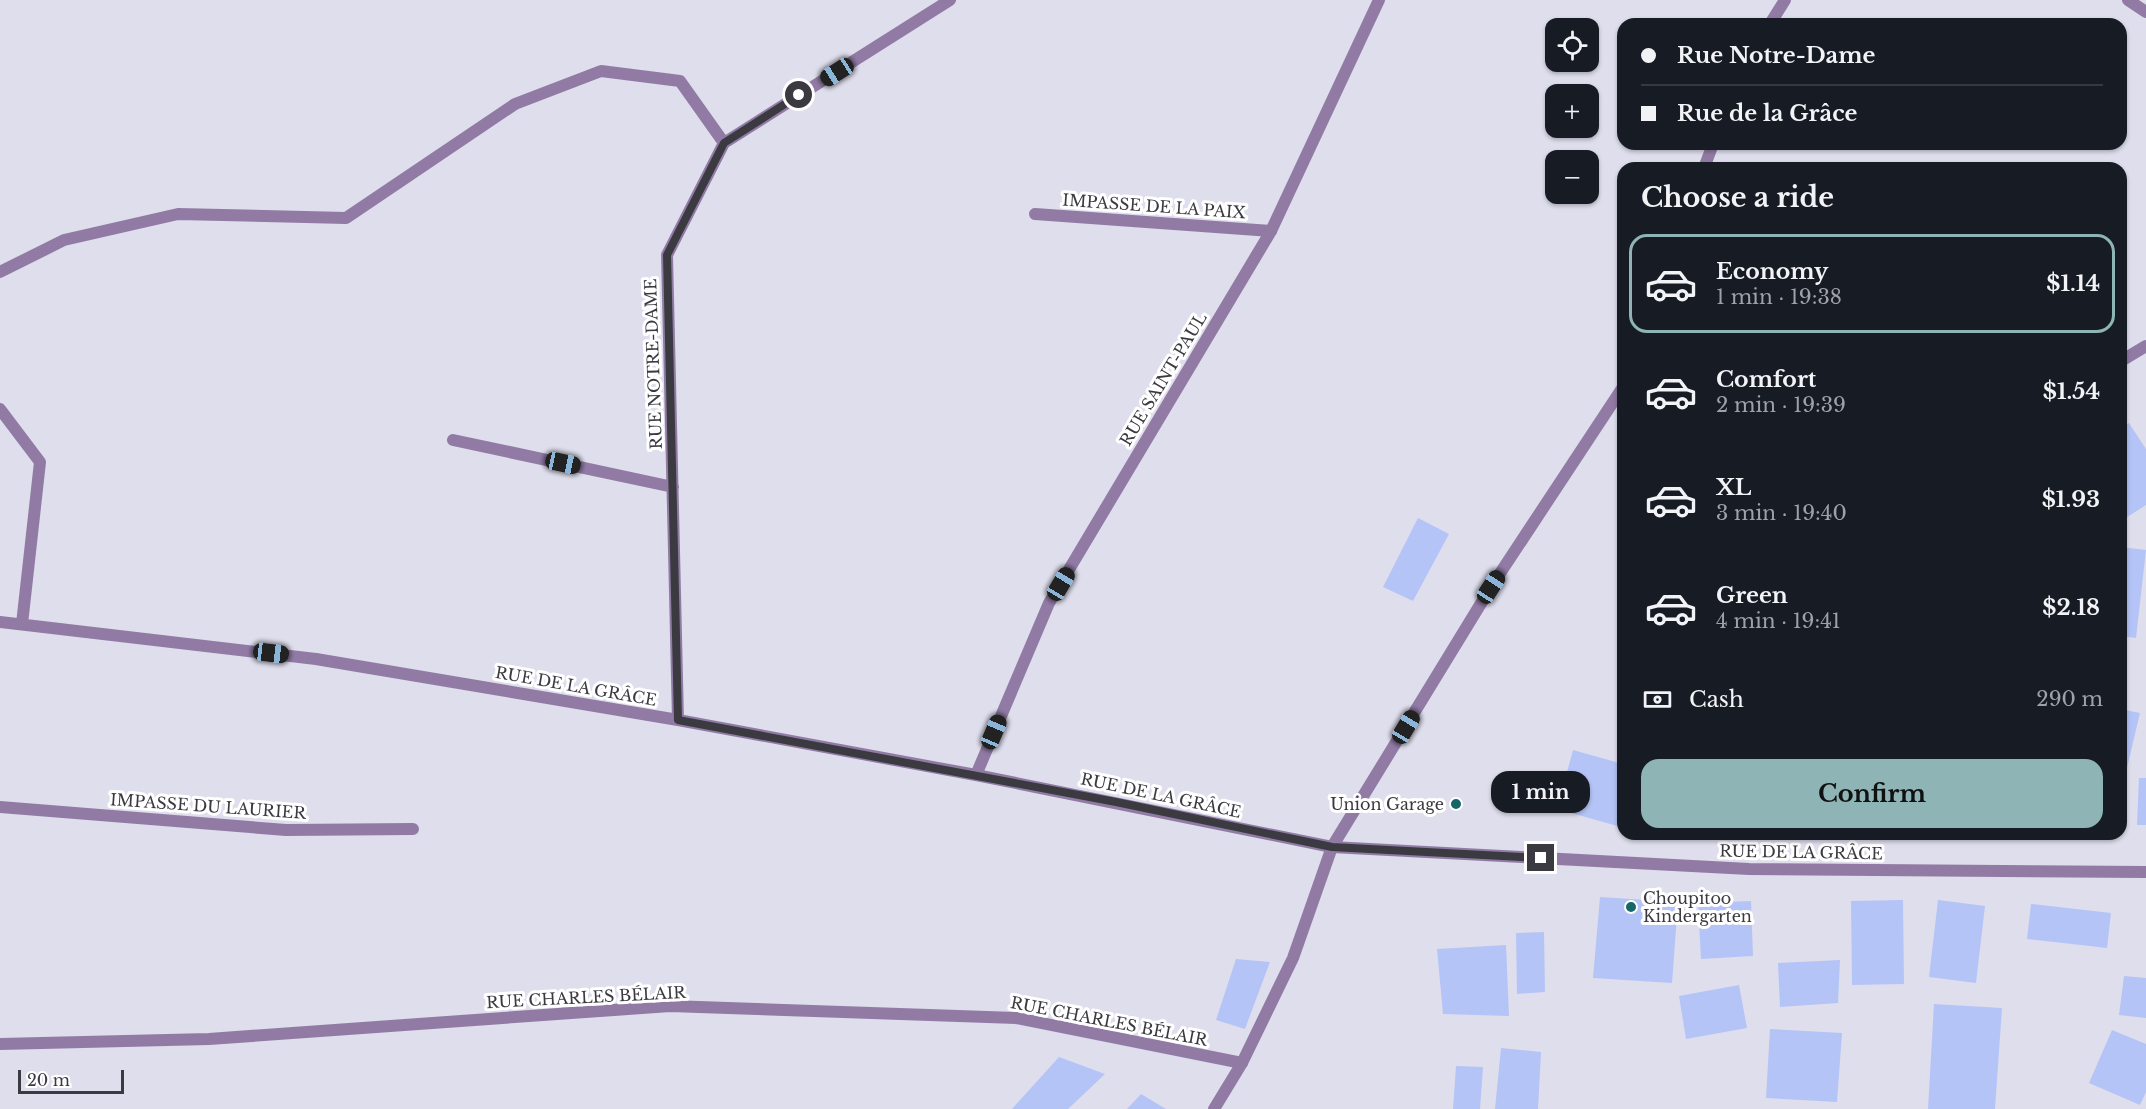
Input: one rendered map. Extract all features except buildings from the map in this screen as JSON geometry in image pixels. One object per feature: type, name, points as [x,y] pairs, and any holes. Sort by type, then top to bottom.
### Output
[{"type":"street","points":[[0,272],[64,240],[178,214],[346,218],[514,104],[601,71],[681,81],[724,143],[950,0]]},
{"type":"street","name":"RUE SAINT-PAUL","points":[[976,775],[1049,603],[1271,231],[1378,0]]},
{"type":"street","points":[[1774,18],[1785,0]]},
{"type":"street","points":[[2128,0],[2146,12]]},
{"type":"street","name":"RUE NOTRE-DAME","points":[[678,720],[667,255],[724,143]]},
{"type":"street","name":"IMPASSE DE LA PAIX","points":[[1035,214],[1271,231]]},
{"type":"street","points":[[2127,357],[2146,346]]},
{"type":"street","points":[[1214,1109],[1242,1063],[1293,958],[1332,847],[1491,587],[1617,396]]},
{"type":"street","points":[[0,409],[40,462],[22,624]]},
{"type":"street","points":[[453,440],[673,487]]},
{"type":"street","name":"RUE DE LA GRÂCE","points":[[0,622],[316,659],[678,720],[976,775],[1332,847],[1749,869],[2146,872]]},
{"type":"street","name":"IMPASSE DU LAURIER","points":[[0,807],[286,830],[413,829]]},
{"type":"street","name":"RUE CHARLES BÉLAIR","points":[[0,1044],[209,1040],[670,1006],[1016,1018],[1242,1063]]},
{"type":"place","name":"Union Garage","points":[[1456,804]]},
{"type":"place","name":"Choupitoo Kindergarten","points":[[1631,907]]},
{"type":"route","points":[[799,95],[724,143],[667,255],[678,720],[1116,802],[1332,847],[1541,858]]}]
